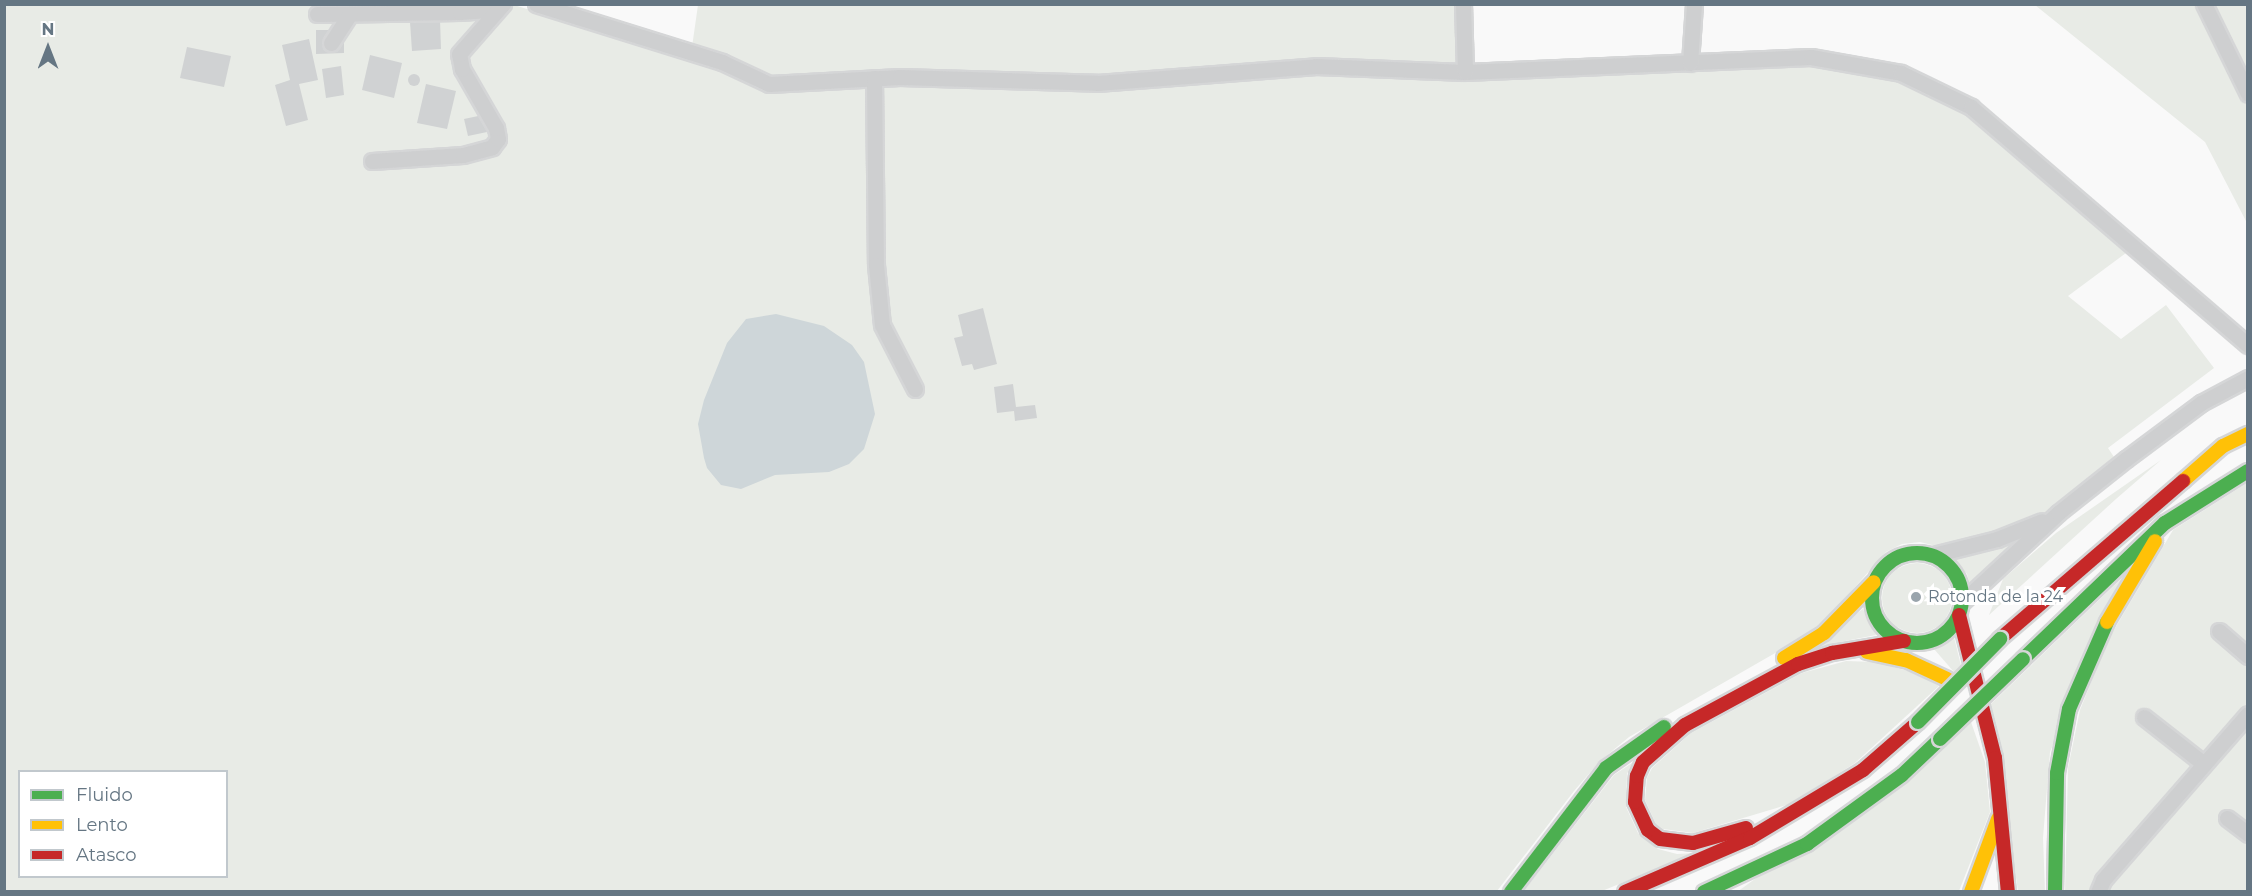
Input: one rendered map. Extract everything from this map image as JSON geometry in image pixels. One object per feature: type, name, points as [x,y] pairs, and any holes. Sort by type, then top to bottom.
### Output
[{"type":"main road","points":[[1625,891],[1740,843],[1863,770],[1918,722],[2000,639],[2223,446],[2247,434]]},
{"type":"main road","points":[[1704,891],[1807,844],[1902,775],[2165,524],[2247,471]]},
{"type":"main road","points":[[2055,891],[2057,773],[2069,709],[2098,637],[2165,524]]},
{"type":"main road","points":[[1511,891],[1606,768],[1634,746],[1684,714],[1810,644],[1874,582],[1883,567],[1898,556],[1919,552],[1933,555],[1955,574],[1983,720],[1995,758],[2008,891]]},
{"type":"main road","points":[[1874,582],[1871,600],[1876,618],[1890,634],[1909,642],[1947,679],[1983,720]]},
{"type":"main road","points":[[1793,813],[1708,840],[1678,844],[1659,839],[1648,830],[1638,810],[1634,788],[1648,757],[1685,725],[1798,664],[1845,651],[1909,642],[1944,634],[1960,609]]},
{"type":"main road","points":[[1845,651],[1896,657],[1947,679]]},
{"type":"main road","points":[[1971,891],[2000,812]]},
{"type":"main road","points":[[1722,891],[1738,877]]},
{"type":"street","points":[[317,14],[478,11],[503,4]]},
{"type":"street","points":[[372,161],[463,155],[492,147],[498,139],[496,128],[459,62],[459,54],[503,4]]},
{"type":"street","points":[[536,4],[722,62],[769,84],[874,78],[1097,83],[1316,66],[1465,72],[1811,57],[1901,73],[1971,107],[2247,345]]},
{"type":"street","points":[[1463,4],[1465,72]]},
{"type":"street","points":[[1690,63],[1694,4]]},
{"type":"street","points":[[2205,5],[2247,94]]},
{"type":"street","points":[[331,43],[350,14]]},
{"type":"street","points":[[874,78],[876,265],[882,325],[915,390]]},
{"type":"street","points":[[1960,609],[2058,513],[2201,403],[2247,378]]},
{"type":"street","points":[[1933,555],[1997,539],[2058,513]]},
{"type":"street","points":[[2219,631],[2247,656]]},
{"type":"street","points":[[2098,891],[2103,880],[2247,714]]},
{"type":"street","points":[[2144,717],[2204,764]]},
{"type":"street","points":[[2227,818],[2247,834]]},
{"type":"shaded area","points":[[1456,4],[1459,66],[1097,77],[770,78],[692,47],[698,5]]},
{"type":"shaded area","points":[[5,5],[514,5],[720,68],[767,90],[1303,74],[1468,79],[1811,64],[1898,78],[1969,113],[2130,250],[2068,296],[2121,339],[2166,305],[2214,368],[2108,448],[2116,460],[2054,508],[2014,527],[1940,547],[1920,542],[1902,544],[1886,552],[1832,613],[1805,636],[1629,737],[1600,761],[1574,791],[1497,891],[5,892]]},
{"type":"shaded area","points":[[2035,5],[2247,5],[2247,223],[2205,142]]},
{"type":"shaded area","points":[[776,314],[824,326],[852,345],[864,362],[875,414],[864,449],[849,464],[829,472],[775,475],[741,489],[721,485],[707,468],[704,458],[698,424],[704,400],[727,343],[746,319]]},
{"type":"shaded area","points":[[2161,460],[1989,615],[2003,579],[2056,533]]},
{"type":"shaded area","points":[[2247,483],[2247,891],[2065,892],[2068,768],[2080,710],[2108,640],[2173,530]]},
{"type":"shaded area","points":[[2024,535],[1970,585],[1967,574],[1953,558]]},
{"type":"shaded area","points":[[1917,563],[1930,566],[1942,573],[1949,585],[1952,598],[1949,611],[1942,623],[1930,630],[1917,633],[1904,630],[1892,623],[1885,611],[1882,598],[1885,585],[1892,573],[1904,566]]},
{"type":"shaded area","points":[[2123,577],[2050,752],[2043,838],[2045,891],[2018,891],[1990,705]]},
{"type":"shaded area","points":[[1863,609],[1876,635],[1840,642],[1627,773],[1626,807],[1638,833],[1658,849],[1677,854],[1695,853],[1602,891],[1523,892],[1614,775]]},
{"type":"shaded area","points":[[1954,637],[1963,674],[1954,672],[1934,649]]},
{"type":"shaded area","points":[[1846,661],[1875,662],[1912,672],[1939,686],[1855,763],[1790,804],[1693,833],[1663,829],[1656,824],[1645,800],[1647,778],[1652,768],[1691,733],[1802,673]]},
{"type":"shaded area","points":[[1971,722],[1985,762],[1990,812],[1959,891],[1737,892]]},
{"type":"building","points":[[440,20],[441,49],[412,51],[410,22]]},
{"type":"building","points":[[316,30],[344,30],[344,53],[316,54]]},
{"type":"building","points":[[309,39],[318,80],[299,84],[308,120],[286,126],[275,85],[290,80],[282,45]]},
{"type":"building","points":[[187,47],[231,56],[224,87],[180,78]]},
{"type":"building","points":[[370,55],[402,63],[394,98],[362,90]]},
{"type":"building","points":[[341,66],[344,95],[326,98],[322,69]]},
{"type":"building","points":[[416,74],[419,75],[419,85],[412,86],[409,85],[408,78],[409,75]]},
{"type":"building","points":[[426,84],[456,91],[447,129],[417,123]]},
{"type":"building","points":[[483,115],[487,132],[468,136],[464,119]]},
{"type":"building","points":[[983,308],[997,364],[974,370],[972,364],[962,366],[954,338],[963,336],[958,315]]},
{"type":"building","points":[[1013,384],[1016,407],[1035,405],[1037,418],[1015,421],[1014,411],[997,413],[994,387]]},
{"type":"traffic: fast","points":[[2023,659],[2165,523],[2248,471]]},
{"type":"traffic: fast","points":[[1908,553],[1926,553],[1942,560],[1955,573],[1962,589],[1962,598],[1962,607],[1955,623],[1942,636],[1926,643],[1908,643],[1892,636],[1879,623],[1872,607],[1872,589],[1879,573],[1892,560],[1908,553]]},
{"type":"traffic: fast","points":[[2055,892],[2057,773],[2069,709],[2107,622]]},
{"type":"traffic: fast","points":[[1918,722],[2000,639]]},
{"type":"traffic: fast","points":[[1940,739],[2023,659]]},
{"type":"traffic: fast","points":[[1511,892],[1606,768],[1664,727]]},
{"type":"traffic: fast","points":[[1704,892],[1807,844],[1902,775],[1940,739]]},
{"type":"traffic: slow","points":[[2183,481],[2223,446],[2248,434]]},
{"type":"traffic: slow","points":[[2107,622],[2155,541]]},
{"type":"traffic: slow","points":[[1784,658],[1824,633],[1874,582]]},
{"type":"traffic: slow","points":[[1867,652],[1906,660],[1947,679]]},
{"type":"traffic: slow","points":[[1971,892],[1998,819]]},
{"type":"traffic: jam","points":[[2000,639],[2183,481]]},
{"type":"traffic: jam","points":[[1959,615],[1995,758],[2008,892]]},
{"type":"traffic: jam","points":[[1746,828],[1693,843],[1660,839],[1648,830],[1635,802],[1637,776],[1643,762],[1685,725],[1798,664],[1832,653],[1904,641]]},
{"type":"traffic: jam","points":[[1625,892],[1750,838],[1863,770],[1918,722]]},
{"type":"place","name":"Rotonda de la 24","points":[[1916,597]]}]
